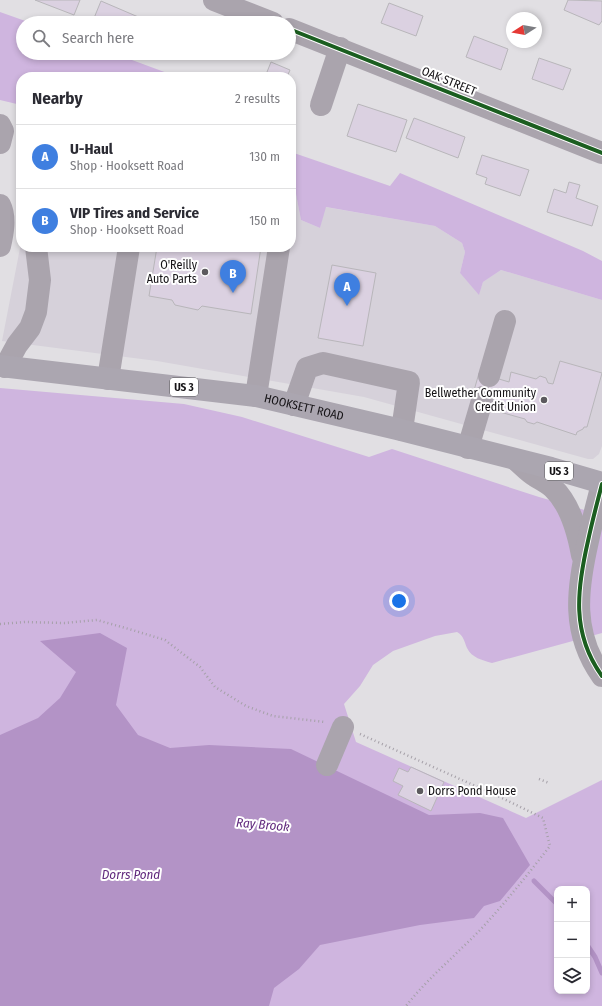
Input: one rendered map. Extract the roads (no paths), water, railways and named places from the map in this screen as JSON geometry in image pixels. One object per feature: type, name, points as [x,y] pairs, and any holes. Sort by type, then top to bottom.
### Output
[{"type":"main road","name":"HOOKSETT ROAD","points":[[3,367],[256,396],[402,430],[551,468],[602,484]]},
{"type":"street","points":[[214,0],[256,16]]},
{"type":"street","name":"OAK STREET","points":[[296,32],[602,153]]},
{"type":"street","points":[[321,105],[340,48]]},
{"type":"street","points":[[0,125],[3,131],[0,143]]},
{"type":"street","points":[[0,205],[2,208],[3,230],[0,246]]},
{"type":"street","points":[[3,367],[30,328],[36,312],[40,280],[37,252]]},
{"type":"street","points":[[108,379],[128,252]]},
{"type":"street","points":[[256,396],[278,252]]},
{"type":"street","points":[[489,376],[505,320]]},
{"type":"street","points":[[294,405],[307,368],[323,363],[409,382],[402,430]]},
{"type":"street","points":[[468,448],[483,397]]},
{"type":"street","points":[[516,460],[534,476],[547,483],[556,492],[574,523],[578,534],[583,560]]},
{"type":"street","points":[[602,484],[583,560],[578,594],[579,622],[582,635],[590,655],[602,676]]},
{"type":"street","points":[[327,765],[343,728]]},
{"type":"water","name":"Dorrs Pond","points":[[100,633],[127,648],[116,705],[138,735],[170,748],[209,745],[291,749],[429,815],[480,813],[503,818],[530,865],[500,901],[484,906],[474,918],[420,925],[320,945],[299,969],[274,988],[269,1006],[0,1006],[0,735],[38,718],[60,698],[76,672],[40,641]]},
{"type":"waterway","name":"Ray Brook","points":[[534,881],[554,901]]},
{"type":"waterway","name":"Ray Brook","points":[[590,950],[602,973]]},
{"type":"place","name":"O'Reilly Auto Parts","points":[[205,272]]},
{"type":"place","name":"VIP Tires and Service","points":[[233,293]]},
{"type":"place","name":"U-Haul","points":[[347,306]]},
{"type":"place","name":"Bellwether Community Credit Union","points":[[544,400]]},
{"type":"place","name":"Dorrs Pond House","points":[[420,791]]}]
